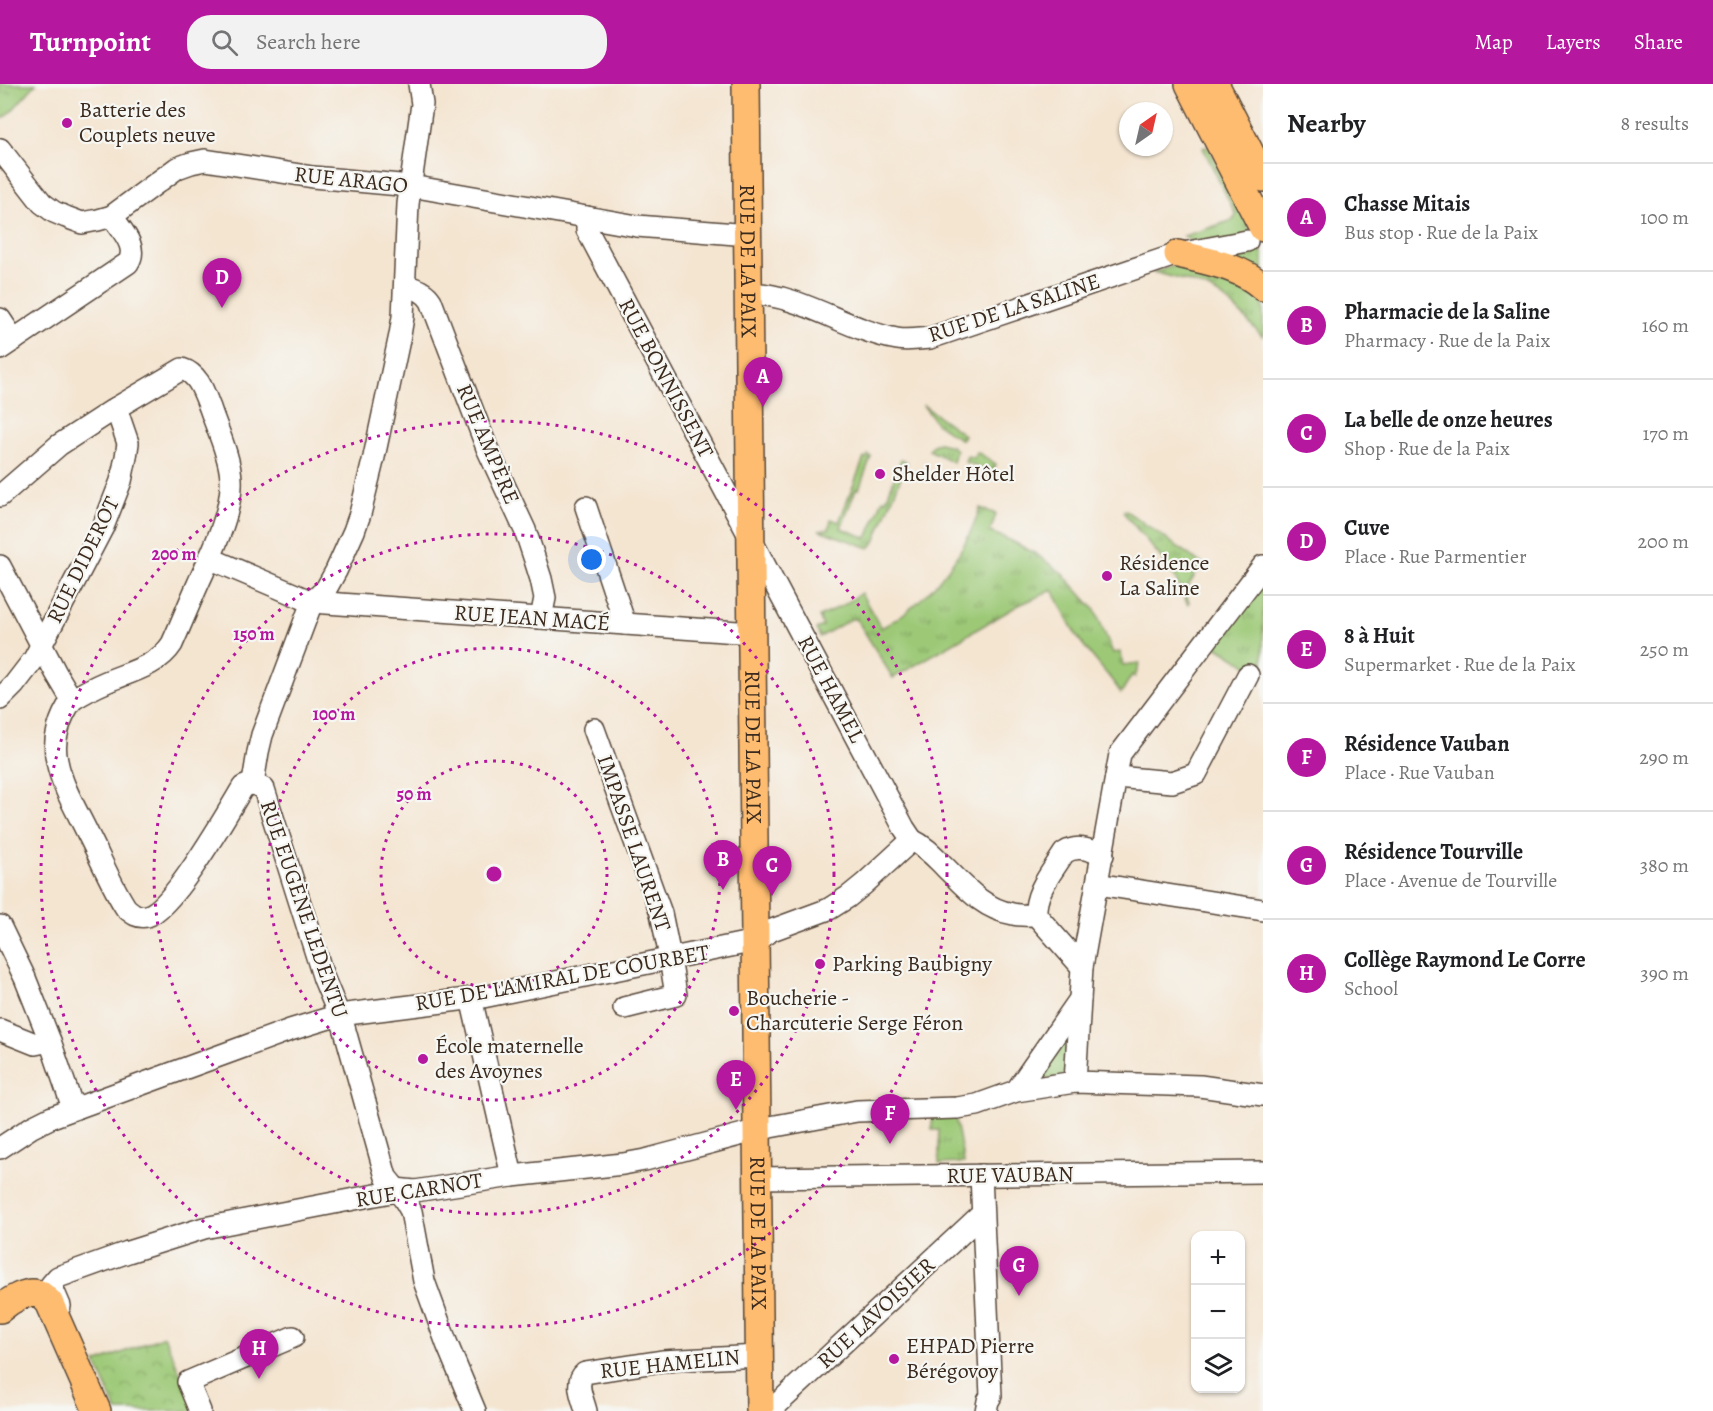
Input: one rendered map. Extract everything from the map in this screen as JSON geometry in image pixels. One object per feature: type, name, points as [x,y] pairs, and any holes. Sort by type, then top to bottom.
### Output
[{"type":"main road","name":"RUE DE LA PAIX","points":[[746,84],[760,1411]]},
{"type":"main road","points":[[1189,84],[1255,235]]},
{"type":"main road","points":[[1215,84],[1263,178]]},
{"type":"main road","points":[[1178,254],[1231,268],[1263,287]]},
{"type":"main road","points":[[0,1310],[16,1298],[31,1293],[47,1304],[97,1411]]},
{"type":"street","name":"RUE EUGÈNE LEDENTU","points":[[419,84],[422,104],[408,204],[403,317],[374,456],[360,514],[347,548],[326,589],[312,602],[262,735],[253,783],[264,789],[324,979],[344,1027],[386,1177],[411,1211],[424,1281],[475,1411]]},
{"type":"street","name":"RUE ARAGO","points":[[0,149],[42,202],[66,218],[82,222],[112,216],[177,168],[205,160],[313,177],[411,186],[637,226],[748,235]]},
{"type":"street","points":[[0,319],[7,344],[128,263],[132,257],[132,247],[112,216]]},
{"type":"street","name":"RUE BONNISSENT","points":[[587,217],[587,230],[751,537]]},
{"type":"street","name":"RUE DE LA SALINE","points":[[748,293],[776,296],[877,334],[898,339],[922,339],[1178,254],[1255,235]]},
{"type":"street","name":"RUE AMPÈRE","points":[[405,285],[428,295],[431,301],[487,448],[525,530],[541,579],[544,598],[541,618]]},
{"type":"street","points":[[0,496],[59,445],[182,369],[190,371],[206,399],[228,461],[231,478],[228,507],[210,558],[167,652],[150,664],[105,682],[72,700],[59,725],[55,746],[57,762],[67,789],[121,900],[134,915],[141,916],[155,912],[165,903],[208,845],[243,787],[253,783]]},
{"type":"street","name":"RUE DIDEROT","points":[[0,699],[29,668],[103,527],[121,481],[128,443],[116,408]]},
{"type":"street","points":[[586,507],[625,624]]},
{"type":"street","name":"RUE HAMEL","points":[[751,537],[912,840]]},
{"type":"street","name":"RUE JEAN MACÉ","points":[[210,558],[312,602],[752,633]]},
{"type":"street","points":[[0,566],[72,700]]},
{"type":"street","points":[[1075,1082],[1082,967],[1120,754],[1263,566]]},
{"type":"street","points":[[1116,777],[1172,782],[1196,774],[1248,675]]},
{"type":"street","name":"IMPASSE LAURENT","points":[[594,729],[661,913],[676,995],[624,1008]]},
{"type":"street","points":[[912,840],[928,850],[980,901],[991,908],[1014,915],[1036,915]]},
{"type":"street","name":"RUE DE L'AMIRAL DE COURBET","points":[[0,1148],[32,1127],[73,1108],[290,1030],[339,1015],[471,998],[755,941],[772,930],[829,909],[848,897],[912,840]]},
{"type":"street","points":[[1082,967],[1036,915],[1036,903],[1064,853],[1077,848],[1103,855]]},
{"type":"street","points":[[1097,884],[1263,910]]},
{"type":"street","points":[[0,926],[25,978],[73,1108]]},
{"type":"street","points":[[471,998],[512,1176]]},
{"type":"street","points":[[1016,1091],[1080,999]]},
{"type":"street","points":[[0,1030],[35,1044],[50,1041]]},
{"type":"street","name":"RUE CARNOT","points":[[47,1304],[60,1306],[51,1285],[58,1277],[128,1252],[204,1228],[391,1192],[395,1189],[415,1191],[512,1176],[645,1160],[757,1130],[857,1111],[957,1108],[976,1105],[1016,1091],[1075,1082],[1200,1086],[1263,1095]]},
{"type":"street","name":"RUE VAUBAN","points":[[758,1178],[1263,1172]]},
{"type":"street","points":[[981,1175],[992,1406]]},
{"type":"street","name":"RUE LAVOISIER","points":[[770,1411],[982,1214]]},
{"type":"street","points":[[201,1411],[188,1382],[293,1337]]},
{"type":"street","name":"RUE HAMELIN","points":[[586,1411],[579,1384],[585,1373],[662,1361],[759,1356]]},
{"type":"green space","points":[[0,84],[36,84],[7,116],[0,120]]},
{"type":"green space","points":[[1208,146],[1263,255],[1263,281],[1184,236],[1233,220],[1236,215],[1203,148]]},
{"type":"green space","points":[[1178,265],[1209,269],[1263,295],[1263,337],[1237,309],[1219,295],[1196,284],[1153,272]]},
{"type":"green space","points":[[923,405],[964,435],[961,440],[936,423]]},
{"type":"green space","points":[[939,443],[956,450],[953,462],[929,450],[933,445]]},
{"type":"green space","points":[[977,452],[996,464],[993,471],[965,462],[967,456],[974,458]]},
{"type":"green space","points":[[868,455],[871,457],[841,528],[867,538],[883,499],[886,500],[901,460],[907,462],[875,542],[869,548],[819,530],[829,529],[831,519],[839,522],[864,458]]},
{"type":"green space","points":[[980,508],[996,514],[990,532],[1036,554],[1062,573],[1095,610],[1113,653],[1120,652],[1123,665],[1140,663],[1135,677],[1132,675],[1121,693],[1077,636],[1053,590],[1019,605],[893,678],[855,619],[851,619],[820,637],[816,629],[823,626],[819,617],[861,593],[881,628],[913,606],[954,561]]},
{"type":"green space","points":[[1125,510],[1202,564],[1185,591],[1188,605],[1172,571],[1123,512]]},
{"type":"green space","points":[[1263,579],[1263,663],[1261,662],[1254,670],[1213,644]]},
{"type":"green space","points":[[1062,1034],[1072,1036],[1065,1076],[1039,1081],[1035,1071]]},
{"type":"green space","points":[[955,1116],[964,1163],[939,1164],[939,1130],[932,1130],[932,1117]]},
{"type":"green space","points":[[164,1336],[197,1411],[117,1411],[96,1363]]},
{"type":"place","name":"Batterie des Couplets neuve","points":[[67,123]]},
{"type":"place","name":"Cuve","points":[[222,308]]},
{"type":"place","name":"Chasse Mitais","points":[[763,407]]},
{"type":"place","name":"Shelder Hôtel","points":[[880,474]]},
{"type":"place","name":"Résidence La Saline","points":[[1107,576]]},
{"type":"place","name":"Pharmacie de la Saline","points":[[723,890]]},
{"type":"place","name":"La belle de onze heures","points":[[772,896]]},
{"type":"place","name":"Parking Baubigny","points":[[820,964]]},
{"type":"place","name":"Boucherie - Charcuterie Serge Féron","points":[[734,1011]]},
{"type":"place","name":"École maternelle des Avoynes","points":[[423,1059]]},
{"type":"place","name":"8 à Huit","points":[[736,1110]]},
{"type":"place","name":"Résidence Vauban","points":[[890,1144]]},
{"type":"place","name":"Résidence Tourville","points":[[1019,1296]]},
{"type":"place","name":"EHPAD Pierre Bérégovoy","points":[[894,1359]]},
{"type":"place","name":"Collège Raymond Le Corre","points":[[259,1379]]}]
